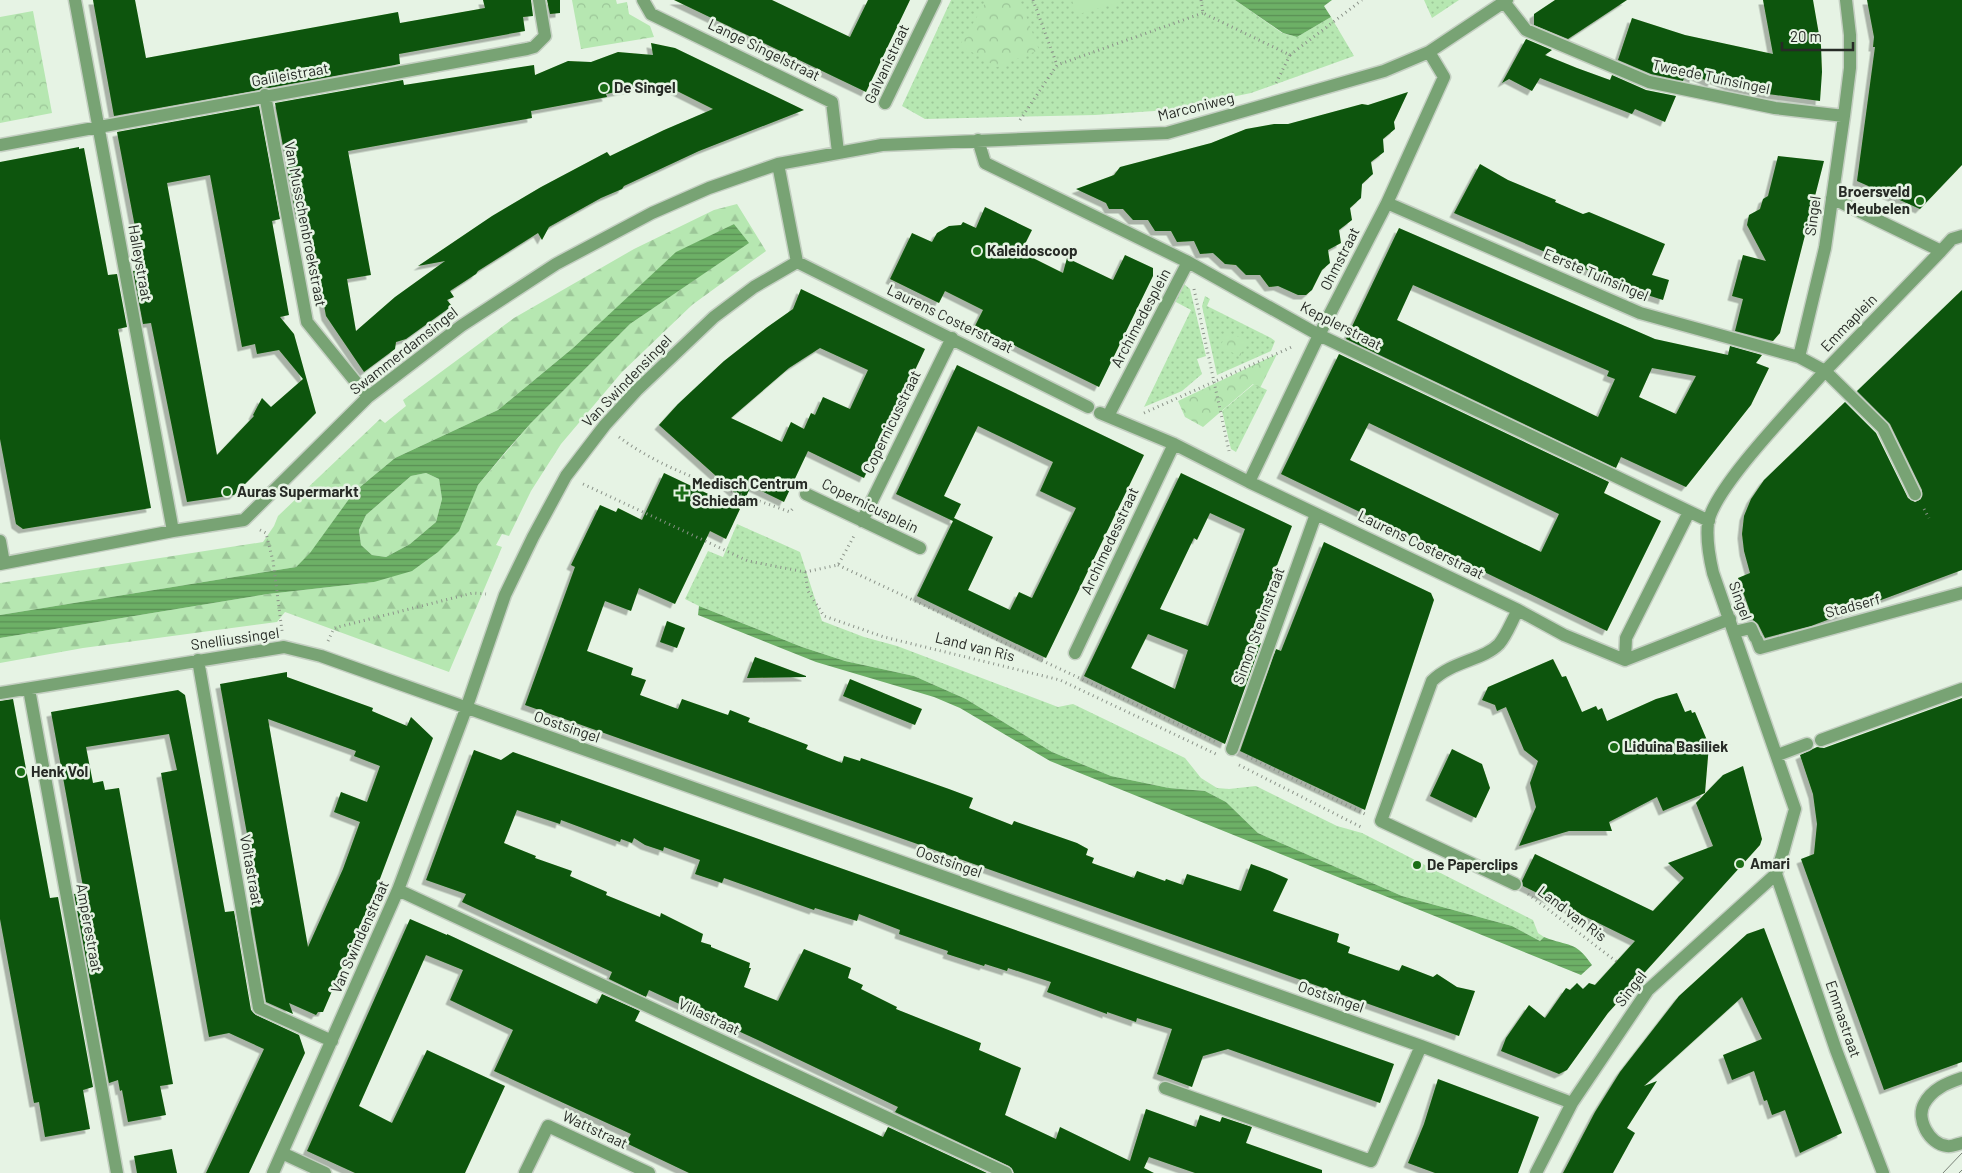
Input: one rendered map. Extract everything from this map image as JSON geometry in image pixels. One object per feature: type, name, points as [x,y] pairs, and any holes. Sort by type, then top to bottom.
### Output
[{"type":"street","name":"Halleystraat","points":[[75,0],[173,531]]},
{"type":"street","name":"Galileistraat","points":[[0,145],[534,47],[545,36],[539,0]]},
{"type":"street","name":"Lange Singelstraat","points":[[643,0],[651,14],[832,102],[838,152]]},
{"type":"street","name":"Galvanistraat","points":[[885,103],[935,0]]},
{"type":"street","name":"Singel","points":[[1799,356],[1825,248],[1844,116],[1850,68],[1850,35],[1846,0]]},
{"type":"street","name":"Marconiweg","points":[[838,152],[882,144],[1167,133],[1384,71],[1429,52],[1505,1]]},
{"type":"street","name":"Tweede Tuinsingel","points":[[1505,1],[1526,30],[1649,82],[1775,108],[1844,116]]},
{"type":"street","name":"Ohmstraat","points":[[1249,482],[1319,334],[1387,203],[1444,77],[1429,52]]},
{"type":"street","name":"Van Musschenbroekstraat","points":[[265,95],[307,322],[368,396]]},
{"type":"street","name":"Kepplerstraat","points":[[978,140],[985,163],[1188,262],[1319,334],[1708,522]]},
{"type":"street","name":"Swammerdamsingel","points":[[244,520],[368,396],[461,326],[556,264],[652,213],[709,188],[778,164],[838,152]]},
{"type":"street","points":[[778,164],[796,262]]},
{"type":"street","points":[[1832,198],[1941,251]]},
{"type":"street","name":"Eerste Tuinsingel","points":[[1387,203],[1640,313],[1799,356]]},
{"type":"street","name":"Emmaplein","points":[[1915,494],[1883,428],[1825,371],[1952,239],[1962,236]]},
{"type":"street","name":"Laurens Costerstraat","points":[[796,262],[1088,407]]},
{"type":"street","name":"Van Swindensingel","points":[[466,709],[504,595],[532,537],[566,476],[605,425],[638,390],[714,317],[754,287],[796,262]]},
{"type":"street","name":"Archimedesplein","points":[[1104,414],[1188,262]]},
{"type":"street","name":"Copernicusstraat","points":[[862,520],[952,338]]},
{"type":"street","points":[[1799,356],[1825,371]]},
{"type":"street","name":"Singel","points":[[1536,1173],[1572,1103],[1648,990],[1776,874],[1795,809],[1778,755],[1712,573],[1708,548],[1708,522],[1721,494],[1751,456],[1825,371]]},
{"type":"street","name":"Laurens Costerstraat","points":[[1104,414],[1174,444],[1249,482],[1518,610],[1564,635],[1625,660]]},
{"type":"street","name":"Archimedesstraat","points":[[1075,653],[1174,444]]},
{"type":"street","name":"Copernicusplein","points":[[806,494],[920,548]]},
{"type":"street","points":[[1689,512],[1626,638],[1625,660],[1730,619]]},
{"type":"street","name":"Simon Stevinstraat","points":[[1232,749],[1316,514]]},
{"type":"street","points":[[0,542],[2,564],[173,531],[244,520]]},
{"type":"street","name":"Stadserf","points":[[1734,632],[1751,628],[1760,648],[1962,593]]},
{"type":"street","points":[[1515,884],[1381,822],[1432,681],[1450,667],[1490,651],[1500,644],[1518,610]]},
{"type":"street","name":"Snelliussingel","points":[[0,694],[284,647],[321,656],[466,709]]},
{"type":"street","name":"Voltastraat","points":[[198,660],[259,1008],[332,1041]]},
{"type":"street","name":"Ampèrestraat","points":[[29,689],[118,1173]]},
{"type":"street","points":[[1821,740],[1962,689]]},
{"type":"street","name":"Van Swindenstraat","points":[[273,1173],[398,890],[466,709]]},
{"type":"street","name":"Oostsingel","points":[[466,709],[1421,1046],[1572,1103]]},
{"type":"street","points":[[1778,755],[1807,744]]},
{"type":"street","name":"Emmastraat","points":[[1776,874],[1836,1050],[1883,1173]]},
{"type":"street","name":"Villastraat","points":[[398,890],[1006,1173]]},
{"type":"street","points":[[1165,1088],[1371,1161],[1421,1046]]},
{"type":"street","points":[[1962,1078],[1940,1086],[1923,1104],[1922,1124],[1932,1139],[1946,1146],[1962,1144]]},
{"type":"street","name":"Wattstraat","points":[[525,1173],[548,1126],[649,1173]]},
{"type":"street","points":[[282,1153],[325,1173]]},
{"type":"path","points":[[1033,0],[1057,65]]},
{"type":"path","points":[[1202,0],[1203,13]]},
{"type":"path","points":[[1264,105],[1290,55],[1362,0]]},
{"type":"path","points":[[1008,139],[1057,65],[1203,13],[1290,55]]},
{"type":"path","name":"Archimedesplein","points":[[1188,262],[1234,474]]},
{"type":"path","points":[[1124,422],[1319,334]]},
{"type":"path","points":[[605,425],[636,449],[688,475],[790,512],[806,494]]},
{"type":"path","points":[[566,476],[748,561],[805,572],[838,565],[1232,749],[1381,822]]},
{"type":"path","points":[[244,520],[266,533],[279,600],[284,647]]},
{"type":"path","points":[[838,565],[862,520]]},
{"type":"path","name":"Land van Ris","points":[[805,572],[808,591],[824,616],[884,637],[1060,680],[1220,756]]},
{"type":"path","points":[[321,656],[334,628],[473,593],[504,595]]},
{"type":"path","points":[[1060,680],[1066,671]]},
{"type":"path","points":[[1237,764],[1371,832],[1395,829]]},
{"type":"path","name":"Land van Ris","points":[[1515,884],[1616,962]]},
{"type":"green space","points":[[572,0],[616,0],[617,4],[627,2],[629,14],[650,26],[654,37],[581,49]]},
{"type":"green space","points":[[951,0],[1235,0],[1282,33],[1297,37],[1331,17],[1354,56],[1251,93],[1169,110],[1095,115],[925,119],[902,106]]},
{"type":"green space","points":[[987,0],[1020,0],[1039,50],[997,67],[960,45]]},
{"type":"green space","points":[[1072,0],[1127,0],[1076,15]]},
{"type":"green space","points":[[1424,0],[1459,0],[1432,18]]},
{"type":"green space","points":[[33,11],[52,113],[0,123],[0,17]]},
{"type":"green space","points":[[737,204],[766,251],[692,305],[622,372],[561,444],[531,491],[509,536],[502,534],[496,545],[502,547],[449,672],[285,612],[277,622],[83,648],[0,663],[0,638],[268,594],[374,582],[471,500],[478,485],[531,423],[630,324],[748,243],[734,224],[676,253],[573,348],[498,410],[395,458],[354,492],[310,554],[296,567],[0,615],[0,583],[263,542],[274,526],[278,516],[380,419],[385,423],[406,406],[403,400],[514,318],[634,249],[714,210]]},
{"type":"green space","points":[[1184,284],[1190,289],[1206,356],[1197,359],[1202,374],[1182,391],[1144,407],[1191,310],[1174,301]]},
{"type":"green space","points":[[1205,296],[1210,299],[1207,306],[1275,341],[1271,351],[1217,375],[1202,306]]},
{"type":"green space","points":[[1227,332],[1248,341],[1240,356],[1220,347]]},
{"type":"green space","points":[[1277,354],[1260,388],[1253,384],[1203,427],[1185,417],[1178,401]]},
{"type":"green space","points":[[1254,384],[1267,390],[1236,452],[1231,449],[1222,411]]},
{"type":"green space","points":[[426,473],[439,479],[442,499],[436,522],[410,544],[386,557],[372,555],[361,545],[359,530],[366,515],[411,476]]},
{"type":"green space","points":[[737,524],[800,552],[822,621],[864,637],[897,646],[1058,707],[1073,704],[1185,758],[1201,778],[1217,788],[1229,789],[1256,786],[1337,826],[1362,833],[1533,920],[1538,933],[1544,937],[1540,941],[1512,926],[1402,896],[1258,833],[1226,802],[1205,791],[1169,788],[1111,776],[1052,752],[966,699],[914,676],[845,661],[802,647],[685,599],[708,551],[723,557]]},
{"type":"shaded area","points":[[1235,0],[1332,0],[1324,6],[1331,17],[1297,37],[1283,33]]},
{"type":"shaded area","points":[[734,224],[749,243],[630,324],[531,423],[507,450],[478,485],[459,531],[438,552],[412,571],[374,582],[268,594],[0,638],[0,615],[296,567],[310,553],[354,492],[395,458],[498,410],[573,348],[676,252]],"holes":[[[426,473],[439,479],[442,499],[436,522],[410,544],[386,557],[372,555],[361,545],[359,530],[366,515],[411,476]]]},
{"type":"shaded area","points":[[699,606],[802,647],[845,661],[914,676],[966,699],[1052,752],[1111,776],[1169,788],[1205,791],[1226,802],[1258,833],[1402,896],[1512,926],[1540,941],[1544,937],[1571,945],[1581,951],[1592,965],[1581,975],[1050,761],[960,708],[934,697],[816,662],[698,615]]},
{"type":"building","points":[[93,0],[135,0],[146,58],[398,12],[400,23],[485,8],[483,0],[531,0],[533,16],[523,17],[525,31],[399,54],[400,64],[269,88],[263,87],[259,90],[114,116]]},
{"type":"building","points":[[547,0],[560,0],[560,13],[550,14]]},
{"type":"building","points":[[674,0],[772,0],[850,37],[868,0],[910,0],[866,92]]},
{"type":"building","points":[[1555,0],[1627,0],[1568,39],[1534,25],[1534,14]]},
{"type":"building","points":[[1763,0],[1813,0],[1821,46],[1820,101],[1768,94],[1730,86],[1713,79],[1712,83],[1694,75],[1694,79],[1685,75],[1683,81],[1651,74],[1618,60],[1632,18],[1685,35],[1773,54]]},
{"type":"building","points":[[1867,0],[1962,0],[1962,165],[1920,209],[1857,181],[1875,47],[1873,47],[1874,37]]},
{"type":"building","points":[[1526,39],[1552,50],[1545,55],[1577,68],[1610,80],[1612,75],[1646,90],[1676,96],[1665,122],[1635,109],[1632,114],[1540,78],[1532,91],[1509,79],[1502,83]]},
{"type":"building","points":[[651,43],[675,48],[804,110],[699,151],[624,186],[622,189],[601,198],[549,227],[542,240],[538,233],[450,291],[454,297],[447,300],[452,306],[406,339],[396,342],[395,349],[364,372],[326,316],[307,214],[296,216],[275,103],[403,80],[404,85],[534,65],[535,75],[568,61],[591,62],[618,52],[653,55]],"holes":[[[661,83],[713,109],[610,156],[607,152],[541,187],[492,216],[418,266],[445,261],[395,297],[356,331],[347,279],[371,275],[348,151],[532,118],[531,111],[607,97],[606,94]]]},
{"type":"building","points":[[1408,92],[1394,122],[1395,129],[1383,139],[1384,152],[1371,162],[1373,174],[1362,184],[1361,198],[1350,208],[1352,220],[1339,230],[1341,243],[1328,250],[1330,263],[1322,270],[1312,290],[1306,295],[1298,295],[1278,286],[1269,287],[1260,275],[1246,275],[1236,265],[1225,264],[1213,253],[1200,254],[1194,241],[1177,242],[1171,231],[1155,231],[1148,220],[1133,220],[1123,209],[1109,209],[1106,203],[1076,189],[1114,175],[1120,167],[1211,143],[1246,129],[1274,124],[1288,124],[1362,104],[1368,105]]},
{"type":"building","points":[[259,106],[280,219],[272,221],[289,315],[280,317],[294,334],[316,413],[234,495],[187,502],[151,323],[143,324],[133,271],[143,269],[117,132]],"holes":[[[210,175],[242,347],[255,344],[257,354],[279,350],[303,379],[271,407],[262,398],[254,416],[217,455],[167,183]]]},
{"type":"building","points":[[79,147],[79,149],[84,148],[108,275],[117,274],[127,327],[118,329],[151,508],[23,529],[16,524],[0,439],[0,162]]},
{"type":"building","points":[[1778,156],[1824,161],[1780,333],[1773,341],[1735,331],[1743,299],[1732,296],[1743,255],[1766,261],[1747,225],[1749,215],[1760,209],[1763,199],[1768,196]]},
{"type":"building","points":[[1480,164],[1508,180],[1556,200],[1555,202],[1583,214],[1589,212],[1665,244],[1652,275],[1669,280],[1663,300],[1641,293],[1454,213]]},
{"type":"building","points":[[985,207],[1032,230],[1021,252],[1063,273],[1067,258],[1113,280],[1125,255],[1153,268],[1153,276],[1099,387],[975,326],[983,310],[945,291],[939,303],[890,279],[912,233],[932,242],[937,233],[949,226],[961,225],[963,222],[976,228]]},
{"type":"building","points":[[1399,228],[1655,339],[1728,355],[1730,346],[1762,355],[1756,363],[1769,368],[1751,405],[1686,487],[1621,457],[1616,468],[1346,339]],"holes":[[[1413,285],[1609,371],[1607,376],[1615,379],[1598,417],[1397,320]],[[1652,368],[1696,376],[1676,414],[1639,397]]]},
{"type":"building","points":[[801,289],[925,349],[864,478],[808,451],[784,502],[751,486],[744,501],[659,425],[678,404],[724,361],[793,309]],"holes":[[[820,348],[868,370],[850,409],[823,397],[815,415],[811,413],[804,429],[791,422],[782,442],[731,418],[789,368]]]},
{"type":"building","points":[[1962,290],[1962,570],[1811,626],[1765,638],[1758,624],[1753,620],[1738,578],[1750,573],[1742,534],[1744,516],[1751,499],[1764,480],[1845,402],[1876,433],[1908,498],[1915,502],[1921,499],[1922,490],[1890,424],[1857,391]]},
{"type":"building","points":[[1339,354],[1609,482],[1604,493],[1661,521],[1607,631],[1281,474]],"holes":[[[1369,423],[1559,514],[1541,552],[1350,460]]]},
{"type":"building","points":[[957,365],[1144,455],[1046,658],[917,596],[953,521],[896,494]],"holes":[[[978,426],[1053,462],[1040,491],[1076,508],[1032,598],[1019,592],[1010,610],[968,590],[993,537],[954,518],[961,504],[944,496]]]},
{"type":"building","points":[[664,473],[740,509],[726,539],[710,531],[675,604],[639,588],[631,611],[605,601],[587,651],[633,668],[631,675],[646,680],[640,695],[678,709],[682,699],[728,715],[730,710],[750,718],[748,722],[808,745],[806,749],[842,763],[844,756],[860,761],[861,758],[949,789],[973,798],[969,808],[1012,825],[1014,821],[1077,843],[1088,849],[1086,855],[1094,858],[1092,863],[1134,878],[1137,871],[1183,885],[1187,874],[1241,891],[1251,864],[1270,871],[1288,879],[1273,911],[1339,934],[1337,942],[1350,947],[1348,953],[1399,971],[1402,965],[1433,977],[1437,974],[1457,987],[1475,991],[1459,1036],[525,705],[575,567],[571,565],[600,505],[616,512],[618,508],[642,520]]},
{"type":"building","points":[[1181,473],[1292,526],[1249,639],[1261,643],[1225,744],[1084,676]],"holes":[[[1210,513],[1245,529],[1208,626],[1160,609],[1194,538],[1197,540]],[[1148,634],[1188,650],[1175,689],[1131,668]]]},
{"type":"building","points":[[1324,542],[1431,593],[1434,600],[1365,810],[1240,751],[1276,649],[1281,651]]},
{"type":"building","points":[[667,621],[685,628],[677,648],[660,642]]},
{"type":"building","points":[[755,657],[806,676],[806,677],[747,678]]},
{"type":"building","name":"Liduina Basiliek","points":[[1553,659],[1562,677],[1566,676],[1582,712],[1596,706],[1598,710],[1602,708],[1607,721],[1656,699],[1677,693],[1685,712],[1691,710],[1692,713],[1695,712],[1709,745],[1705,793],[1663,811],[1657,797],[1609,822],[1612,831],[1569,831],[1519,846],[1536,807],[1530,783],[1538,761],[1524,750],[1506,707],[1497,711],[1495,705],[1482,700],[1488,687]]},
{"type":"building","points":[[287,672],[287,677],[373,708],[372,711],[407,726],[411,717],[433,738],[378,884],[323,1012],[318,1012],[316,1015],[289,1003],[293,1014],[266,1002],[250,907],[260,906],[220,684]],"holes":[[[268,719],[356,751],[354,756],[380,766],[367,802],[341,792],[334,812],[360,822],[343,869],[308,947]]]},
{"type":"building","points":[[850,679],[922,709],[915,725],[843,696]]},
{"type":"building","points":[[178,690],[185,695],[225,912],[234,911],[251,1010],[256,1015],[299,1035],[305,1053],[249,1173],[206,1173],[264,1049],[229,1033],[209,1037],[161,773],[177,770],[169,734],[86,747],[93,783],[103,781],[105,790],[119,788],[173,1084],[160,1086],[166,1115],[128,1122],[122,1090],[120,1091],[118,1080],[109,1083],[74,894],[84,892],[51,712]]},
{"type":"building","points":[[1962,698],[1962,1062],[1884,1090],[1801,859],[1814,854],[1817,824],[1813,794],[1800,755],[1817,747],[1824,748]]},
{"type":"building","points":[[13,699],[50,898],[58,897],[93,1087],[83,1090],[90,1129],[45,1137],[39,1102],[34,1103],[0,919],[0,701]]},
{"type":"building","points":[[1452,749],[1482,764],[1490,788],[1476,818],[1430,796]]},
{"type":"building","points":[[474,750],[501,760],[513,752],[1394,1064],[1380,1103],[1228,1049],[1203,1056],[1192,1087],[1157,1074],[1172,1029],[1137,1018],[1136,1022],[1107,1012],[1107,1014],[1047,992],[1051,982],[1008,968],[1007,971],[985,964],[984,966],[947,954],[948,951],[899,934],[900,930],[859,914],[857,921],[815,908],[814,910],[724,878],[722,883],[695,874],[700,860],[664,847],[663,851],[645,845],[634,838],[632,843],[621,839],[620,842],[561,820],[560,824],[517,810],[504,843],[536,856],[535,858],[572,871],[570,876],[607,892],[606,895],[660,917],[661,913],[703,934],[701,942],[750,963],[749,968],[751,968],[744,987],[778,1001],[804,949],[851,968],[848,978],[863,985],[861,989],[897,1007],[896,1009],[981,1043],[979,1050],[1021,1068],[1005,1115],[1056,1139],[1060,1127],[1130,1161],[1146,1109],[1196,1127],[1200,1115],[1220,1122],[1222,1117],[1252,1127],[1246,1143],[1322,1170],[1322,1173],[1195,1173],[1149,1157],[1144,1168],[1154,1173],[1014,1173],[1009,1166],[895,1112],[898,1107],[649,990],[646,997],[609,979],[612,972],[462,902],[466,894],[426,880]]},
{"type":"building","points":[[1743,766],[1762,839],[1760,845],[1608,1013],[1567,1070],[1559,1074],[1501,1051],[1506,1038],[1529,1005],[1545,1018],[1566,988],[1570,990],[1577,983],[1583,989],[1589,983],[1595,985],[1635,941],[1523,886],[1522,881],[1535,854],[1653,911],[1684,878],[1668,863],[1713,846],[1696,803],[1723,775]]},
{"type":"building","points":[[410,919],[447,934],[597,1004],[602,994],[640,1011],[635,1021],[883,1137],[888,1127],[987,1173],[689,1173],[626,1143],[631,1134],[494,1071],[513,1030],[450,1000],[463,970],[426,955],[359,1106],[392,1123],[427,1050],[505,1086],[465,1173],[355,1173],[307,1151]]},
{"type":"building","points":[[1764,928],[1842,1133],[1800,1153],[1785,1110],[1772,1115],[1767,1100],[1764,1101],[1754,1071],[1732,1080],[1723,1055],[1762,1039],[1742,997],[1644,1086],[1657,1081],[1627,1128],[1635,1133],[1613,1173],[1563,1173],[1595,1112],[1620,1072],[1679,996],[1747,934]]},
{"type":"building","points":[[1438,1079],[1539,1117],[1518,1173],[1435,1173],[1408,1163],[1424,1124]]},
{"type":"building","points":[[172,1149],[177,1173],[137,1173],[134,1156]]},
{"type":"tram line","points":[[1943,1173],[1962,1153]]},
{"type":"tram line","points":[[1959,1173],[1962,1170]]},
{"type":"place","name":"De Singel","points":[[604,88]]},
{"type":"place","name":"Broersveld Meubelen","points":[[1920,201]]},
{"type":"place","name":"Kaleidoscoop","points":[[977,251]]},
{"type":"place","name":"Auras Supermarkt","points":[[227,492]]},
{"type":"place","name":"Medisch Centrum Schiedam","points":[[682,493]]},
{"type":"place","name":"Liduina Basiliek","points":[[1614,747]]},
{"type":"place","name":"Henk Vol","points":[[21,772]]},
{"type":"place","name":"Amari","points":[[1740,864]]},
{"type":"place","name":"De Paperclips","points":[[1417,865]]}]
